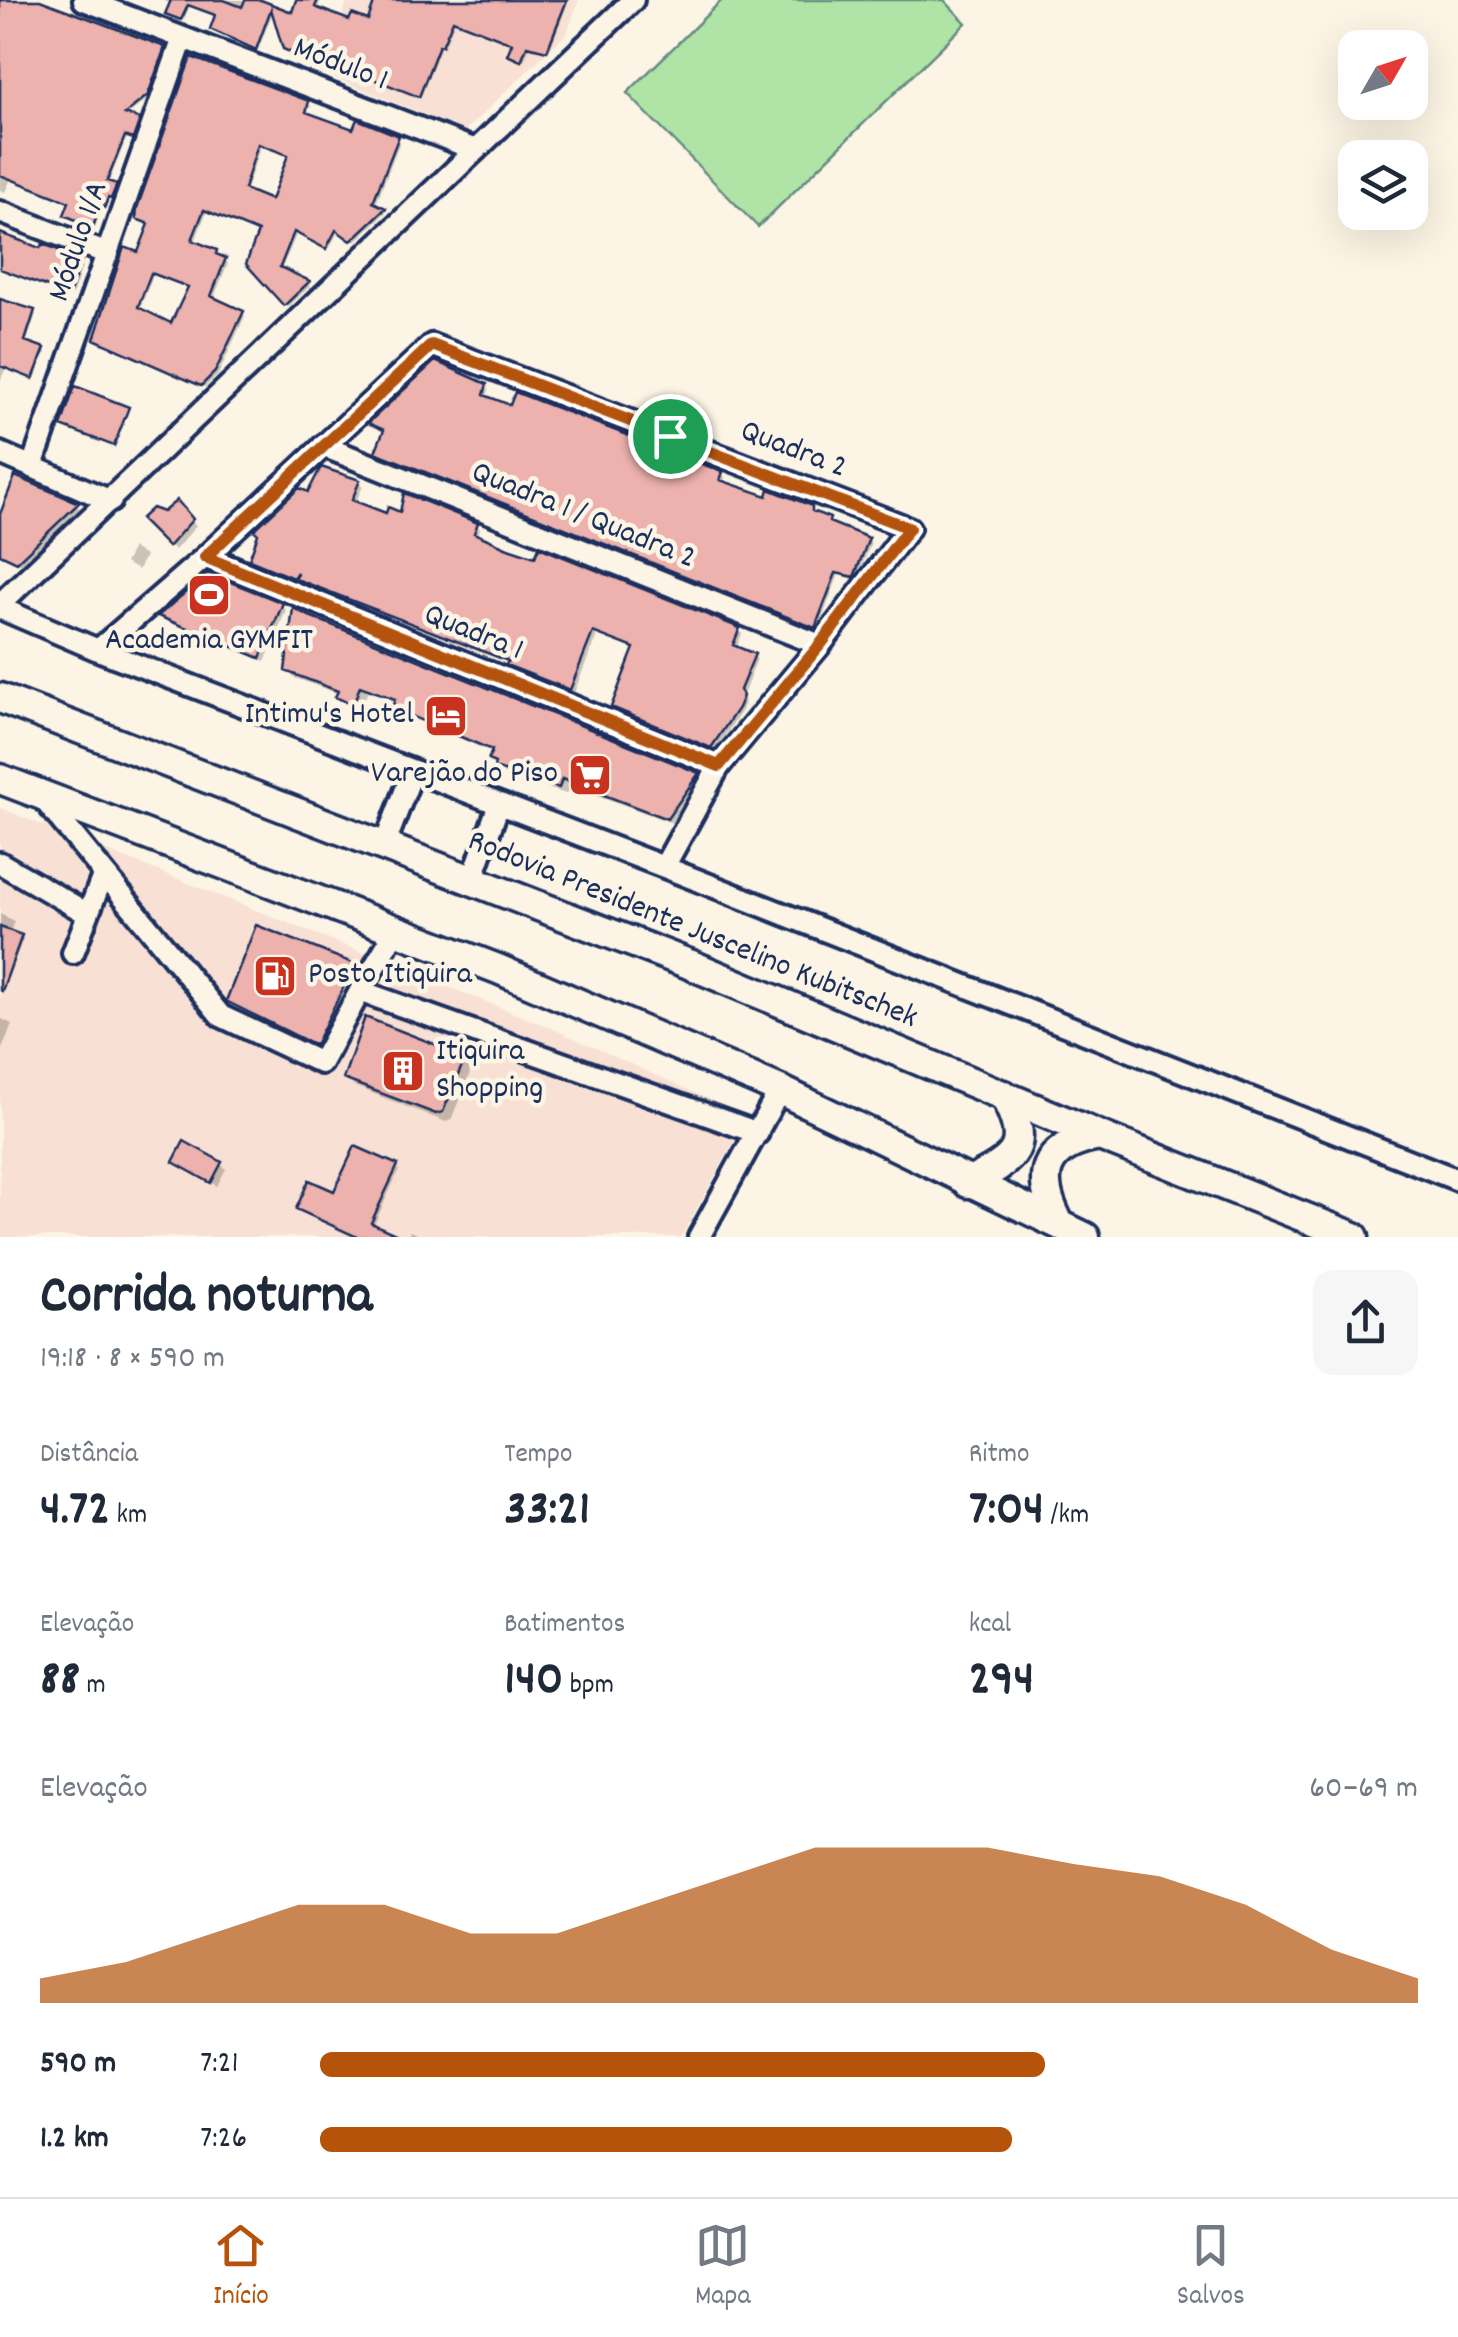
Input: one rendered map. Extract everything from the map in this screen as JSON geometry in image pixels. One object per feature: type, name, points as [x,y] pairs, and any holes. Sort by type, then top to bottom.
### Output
[{"type":"highway","name":"Rodovia Presidente Juscelino Kubitschek","points":[[0,698],[690,964],[1100,1136],[1354,1237]]},
{"type":"highway","points":[[0,779],[498,969],[780,1090],[1073,1231]]},
{"type":"highway","points":[[968,1183],[1013,1156],[1020,1138],[1018,1120],[1004,1095]]},
{"type":"highway","points":[[1073,1231],[1048,1202],[1045,1172],[1050,1159],[1078,1140],[1100,1136]]},
{"type":"street","name":"Módulo 1","points":[[84,0],[476,150]]},
{"type":"street","points":[[633,0],[0,606],[98,650],[664,867],[1458,1180]]},
{"type":"street","name":"Módulo 1/A","points":[[32,466],[183,38]]},
{"type":"street","points":[[0,212],[108,254]]},
{"type":"street","name":"Quadra 2","points":[[324,446],[432,345],[909,528],[820,645]]},
{"type":"street","points":[[98,650],[324,446]]},
{"type":"street","name":"Quadra 1 / Quadra 2","points":[[324,446],[820,645]]},
{"type":"street","points":[[0,453],[111,501]]},
{"type":"street","name":"Quadra 1","points":[[205,557],[719,766]]},
{"type":"street","points":[[664,867],[719,766],[820,645]]},
{"type":"street","points":[[384,846],[413,770]]},
{"type":"street","points":[[40,794],[221,1016],[321,1063],[396,930]]},
{"type":"street","points":[[472,880],[499,804]]},
{"type":"street","points":[[0,863],[88,914]]},
{"type":"street","points":[[74,953],[104,873]]},
{"type":"street","points":[[360,991],[758,1133]]},
{"type":"street","points":[[699,1237],[780,1090]]},
{"type":"shaded area","points":[[348,0],[579,0],[567,33],[465,131],[320,72]]},
{"type":"shaded area","points":[[0,808],[554,1029],[748,1117],[681,1237],[0,1237]]},
{"type":"green space","points":[[722,0],[944,0],[966,23],[758,227],[627,93]]},
{"type":"building","points":[[0,0],[40,0],[165,47],[148,95],[125,114],[140,119],[133,139],[125,136],[107,181],[117,184],[111,199],[104,208],[100,207],[93,227],[64,215],[69,202],[0,175]]},
{"type":"building","points":[[171,0],[224,0],[242,7],[245,0],[261,0],[292,12],[296,0],[318,0],[315,7],[349,20],[352,14],[368,20],[375,0],[567,0],[547,51],[527,46],[521,61],[507,55],[512,43],[453,20],[419,97],[302,51],[300,56],[283,49],[271,9],[256,50],[210,29],[215,15],[188,5],[181,20],[165,14]]},
{"type":"building","points":[[191,57],[309,101],[306,112],[353,129],[357,119],[399,136],[373,202],[386,208],[351,241],[336,230],[326,249],[294,232],[280,267],[310,281],[284,306],[246,264],[258,232],[204,210],[192,240],[226,258],[211,296],[244,311],[215,372],[201,386],[94,339],[124,247],[138,252],[149,224],[136,219]],"holes":[[[258,144],[288,155],[271,200],[244,189]],[[151,273],[188,287],[171,323],[138,307]]]},
{"type":"building","points":[[0,233],[82,259],[69,295],[0,269]]},
{"type":"building","points":[[0,299],[35,310],[25,341],[45,348],[33,379],[0,366]]},
{"type":"building","points":[[435,361],[487,384],[484,395],[510,405],[515,392],[723,472],[720,480],[767,496],[769,489],[812,506],[812,511],[830,518],[829,522],[869,538],[854,577],[836,573],[815,628],[375,452],[384,430],[368,423]]},
{"type":"building","points":[[75,386],[129,407],[114,446],[61,426]]},
{"type":"building","points":[[321,467],[360,480],[352,500],[386,513],[388,507],[400,512],[404,493],[478,523],[474,533],[508,548],[535,557],[539,547],[740,628],[733,645],[755,654],[740,690],[743,696],[738,708],[711,748],[611,707],[634,648],[593,632],[570,690],[506,665],[508,661],[296,579],[297,572],[293,578],[249,560],[258,534],[254,530],[299,488],[308,492]]},
{"type":"building","points":[[15,476],[79,503],[17,562],[0,554],[0,514]]},
{"type":"building","points":[[177,500],[193,519],[168,547],[140,519],[152,508],[163,512]]},
{"type":"building","points":[[208,573],[283,603],[260,658],[158,616]]},
{"type":"building","points":[[293,608],[699,773],[667,819],[562,779],[559,788],[494,768],[495,763],[488,760],[492,750],[392,708],[395,699],[360,686],[353,705],[335,697],[338,691],[285,671]]},
{"type":"building","points":[[256,925],[355,964],[315,1045],[226,1001]]},
{"type":"building","points":[[0,927],[22,935],[2,991],[0,990]]},
{"type":"building","name":"Itiquira Shopping","points":[[365,1017],[460,1054],[463,1063],[443,1112],[436,1114],[343,1079]]},
{"type":"building","points":[[184,1141],[222,1162],[211,1183],[173,1162]]},
{"type":"building","points":[[355,1146],[398,1165],[371,1223],[402,1237],[357,1237],[296,1209],[309,1180],[334,1191]]},
{"type":"place","name":"Academia GYMFIT","points":[[209,595]]},
{"type":"place","name":"Intimu's Hotel","points":[[446,716]]},
{"type":"place","name":"Varejão do Piso","points":[[590,775]]},
{"type":"place","name":"Posto Itiquira","points":[[275,976]]},
{"type":"place","name":"Itiquira Shopping","points":[[403,1071]]},
{"type":"route","points":[[432,345],[670,436],[909,528],[820,645],[719,766],[205,557],[432,345]]}]
